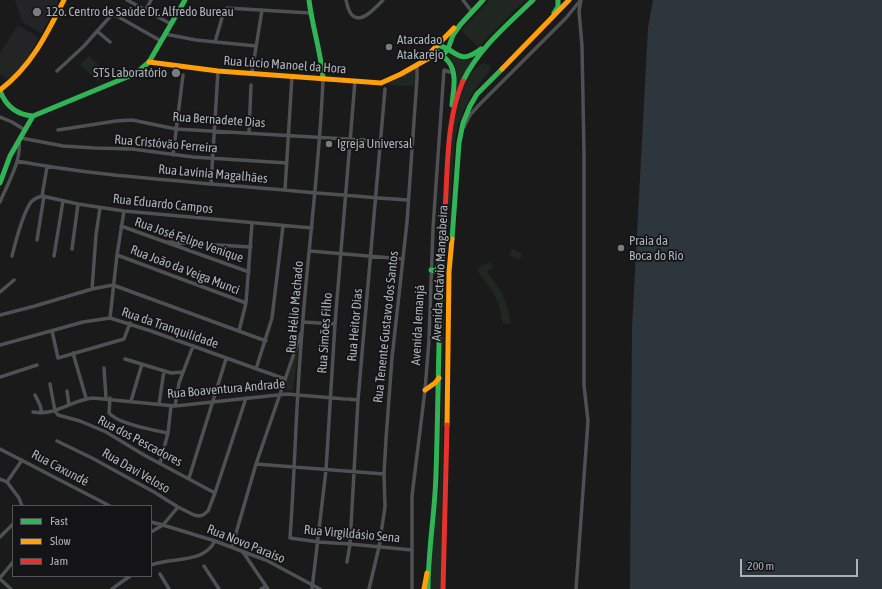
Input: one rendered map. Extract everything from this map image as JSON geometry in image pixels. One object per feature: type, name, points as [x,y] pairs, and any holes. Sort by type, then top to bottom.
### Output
[{"type":"main road","points":[[64,0],[28,63],[15,79],[0,91],[6,103],[13,111],[22,115],[33,116],[132,75],[149,62],[185,0]]},
{"type":"main road","points":[[309,0],[310,13],[322,66],[323,78]]},
{"type":"main road","points":[[419,63],[483,0]]},
{"type":"main road","name":"Avenida Octávio Mangabeira","points":[[428,589],[427,572],[435,502],[442,249],[451,124],[456,100],[466,74],[478,56],[534,0]]},
{"type":"main road","points":[[548,22],[558,7],[558,0]]},
{"type":"main road","name":"Avenida Octávio Mangabeira","points":[[444,589],[449,272],[459,143],[464,116],[472,101],[484,87],[569,0]]},
{"type":"main road","points":[[419,63],[432,56],[441,55],[448,49],[453,35],[460,24]]},
{"type":"main road","points":[[437,46],[443,46],[458,56],[466,58],[473,55],[494,39]]},
{"type":"main road","points":[[437,46],[436,52],[449,62],[453,73],[451,124]]},
{"type":"main road","name":"Rua Lúcio Manoel da Hora","points":[[149,62],[218,71],[252,72],[376,83],[385,82],[419,63]]},
{"type":"main road","points":[[0,183],[10,156],[33,116]]},
{"type":"main road","points":[[431,270],[436,271],[439,266],[442,249]]},
{"type":"main road","points":[[425,390],[439,378]]},
{"type":"main road","points":[[424,589],[427,572]]},
{"type":"street","points":[[128,0],[171,24]]},
{"type":"street","points":[[146,10],[151,0]]},
{"type":"street","points":[[346,0],[350,12],[357,17],[362,18],[373,12],[383,0]]},
{"type":"street","points":[[463,0],[472,12]]},
{"type":"street","points":[[459,143],[463,128],[474,110],[566,18],[581,0]]},
{"type":"street","points":[[576,589],[588,422],[584,385],[584,153],[582,46],[579,11],[581,0]]},
{"type":"street","points":[[215,42],[226,8],[310,13]]},
{"type":"street","points":[[252,72],[262,10]]},
{"type":"street","points":[[57,71],[84,46],[109,17],[115,16],[161,41]]},
{"type":"street","points":[[97,32],[110,42]]},
{"type":"street","points":[[165,34],[189,39],[256,46]]},
{"type":"street","name":"Rua Tenente Gustavo dos Santos","points":[[369,589],[379,547],[385,507],[384,474],[392,358],[403,259],[419,63]]},
{"type":"street","name":"Avenida Iemanjá","points":[[412,589],[412,496],[425,390],[430,326],[435,186],[444,70],[453,73]]},
{"type":"street","points":[[211,184],[218,71]]},
{"type":"street","points":[[173,155],[183,75]]},
{"type":"street","points":[[285,190],[292,76]]},
{"type":"street","name":"Rua Hélio Machado","points":[[290,538],[302,331],[320,137],[323,78]]},
{"type":"street","name":"Rua Simões Filho","points":[[312,587],[326,470],[330,398],[355,81]]},
{"type":"street","points":[[249,132],[251,85]]},
{"type":"street","name":"Rua Heitor Dias","points":[[347,562],[350,544],[355,471],[358,400],[385,89]]},
{"type":"street","points":[[0,117],[25,130]]},
{"type":"street","name":"Rua Bernadete Dias","points":[[58,130],[125,120],[142,121],[176,129],[249,132],[381,141]]},
{"type":"street","points":[[0,202],[17,161],[20,150],[20,140]]},
{"type":"street","name":"Rua Cristóvão Ferreira","points":[[20,140],[63,146],[132,149],[212,159],[287,163]]},
{"type":"street","name":"Rua Lavínia Magalhães","points":[[17,161],[47,167],[135,177],[346,196],[408,200]]},
{"type":"street","points":[[37,240],[47,167]]},
{"type":"street","points":[[12,256],[22,222],[29,206],[35,199],[43,196]]},
{"type":"street","name":"Rua Eduardo Campos","points":[[43,196],[78,204],[124,211],[312,228]]},
{"type":"street","points":[[54,256],[63,201]]},
{"type":"street","points":[[72,249],[78,204]]},
{"type":"street","points":[[92,289],[95,244],[100,208]]},
{"type":"street","points":[[110,318],[117,255],[124,211]]},
{"type":"street","points":[[239,331],[246,303],[252,223]]},
{"type":"street","name":"Rua José Felipe Venique","points":[[121,226],[249,272]]},
{"type":"street","points":[[256,369],[266,341],[274,309],[283,226]]},
{"type":"street","points":[[164,242],[251,247]]},
{"type":"street","points":[[310,251],[403,259]]},
{"type":"street","name":"Rua João da Veiga Munci","points":[[117,255],[246,303]]},
{"type":"street","points":[[0,292],[14,280]]},
{"type":"street","points":[[0,315],[92,289],[114,285],[266,341]]},
{"type":"street","name":"Rua da Tranquilidade","points":[[0,345],[83,322],[110,318],[130,323],[226,359],[285,379]]},
{"type":"street","points":[[303,322],[336,324]]},
{"type":"street","points":[[52,331],[58,358],[124,339],[130,323]]},
{"type":"street","points":[[232,547],[256,464],[302,331]]},
{"type":"street","points":[[160,463],[177,390],[193,346]]},
{"type":"street","points":[[33,412],[42,413],[55,411],[86,398],[73,353]]},
{"type":"street","points":[[125,359],[164,371],[175,373],[184,372]]},
{"type":"street","points":[[189,478],[226,359]]},
{"type":"street","points":[[131,400],[142,364]]},
{"type":"street","points":[[0,377],[37,365]]},
{"type":"street","points":[[104,368],[108,398],[108,413],[113,417],[144,428],[168,433]]},
{"type":"street","points":[[159,404],[164,371]]},
{"type":"street","points":[[50,384],[55,411]]},
{"type":"street","points":[[67,391],[69,405]]},
{"type":"street","name":"Rua Boaventura Andrade","points":[[86,398],[131,400],[173,406],[281,394],[358,400]]},
{"type":"street","points":[[35,395],[42,413]]},
{"type":"street","points":[[215,493],[246,398]]},
{"type":"street","name":"Rua dos Pescadores","points":[[55,411],[60,416],[80,421],[106,432],[215,493]]},
{"type":"street","name":"Rua Davi Veloso","points":[[57,441],[92,458],[178,507],[199,516],[205,514],[215,493]]},
{"type":"street","name":"Rua Caxundé","points":[[0,449],[108,505]]},
{"type":"street","points":[[7,482],[22,460]]},
{"type":"street","points":[[256,464],[384,474]]},
{"type":"street","points":[[0,479],[7,482],[19,498],[22,505]]},
{"type":"street","points":[[152,531],[163,525],[178,507]]},
{"type":"street","points":[[152,522],[163,525]]},
{"type":"street","points":[[0,537],[12,525]]},
{"type":"street","name":"Rua Novo Paraíso","points":[[163,525],[215,541],[266,560],[312,587],[320,589]]},
{"type":"street","name":"Rua Virgildásio Sena","points":[[290,538],[318,542],[412,550]]},
{"type":"street","points":[[152,565],[161,561],[199,556],[209,550],[215,541]]},
{"type":"street","points":[[243,551],[267,587],[261,589]]},
{"type":"street","points":[[10,589],[0,578],[12,563]]},
{"type":"street","points":[[204,566],[219,589]]},
{"type":"street","points":[[160,574],[169,589]]},
{"type":"street","points":[[112,589],[129,577]]},
{"type":"shaded area","name":"12o. Centro de Saúde Dr. Alfredo Bureau","points":[[15,0],[57,0],[58,3],[41,34],[22,21]]},
{"type":"shaded area","points":[[490,0],[505,0],[515,10],[478,47],[461,30]]},
{"type":"shaded area","points":[[505,0],[526,0],[515,10]]},
{"type":"shaded area","points":[[653,0],[882,0],[882,589],[630,589],[632,328],[648,28]]},
{"type":"shaded area","points":[[18,25],[39,38],[24,64],[9,80],[0,74],[0,53]]},
{"type":"shaded area","points":[[450,52],[460,59],[473,58],[456,90],[457,76],[454,63],[447,56]]},
{"type":"shaded area","points":[[89,56],[106,72],[98,81],[80,65]]},
{"type":"shaded area","points":[[0,57],[15,67],[8,77],[0,71]]},
{"type":"shaded area","points":[[484,63],[489,65],[491,69],[471,95],[458,124],[455,141],[446,259],[441,589],[431,589],[432,552],[440,478],[444,259],[452,141],[460,97],[470,76],[476,68]]},
{"type":"shaded area","points":[[416,69],[414,86],[389,85],[389,83]]},
{"type":"shaded area","points":[[512,249],[522,254],[520,260],[509,255]]},
{"type":"shaded area","points":[[490,262],[493,268],[487,271],[502,293],[511,323],[503,324],[495,297],[477,268]]},
{"type":"shaded area","points":[[297,345],[299,345],[293,390],[284,390]]},
{"type":"traffic: fast","points":[[0,91],[5,101],[13,109],[22,114],[33,116],[132,75],[149,62],[185,0]]},
{"type":"traffic: fast","points":[[309,0],[323,78]]},
{"type":"traffic: fast","points":[[436,56],[444,54],[448,49],[453,35],[460,25],[483,0]]},
{"type":"traffic: fast","points":[[463,81],[485,47],[533,0]]},
{"type":"traffic: fast","points":[[554,13],[558,7],[558,0]]},
{"type":"traffic: fast","points":[[438,45],[463,57],[473,54],[481,49]]},
{"type":"traffic: fast","points":[[435,48],[448,61],[453,71],[454,82],[452,105]]},
{"type":"traffic: fast","points":[[452,239],[459,143],[463,123],[477,94],[502,69]]},
{"type":"traffic: fast","points":[[0,183],[10,156],[33,116]]},
{"type":"traffic: fast","points":[[428,589],[435,489],[440,309],[445,210]]},
{"type":"traffic: fast","points":[[431,270],[436,271],[440,263]]},
{"type":"traffic: slow","points":[[0,90],[21,71],[37,49],[64,0]]},
{"type":"traffic: slow","points":[[502,69],[569,0]]},
{"type":"traffic: slow","points":[[425,58],[454,28]]},
{"type":"traffic: slow","points":[[149,62],[218,71],[381,83],[401,74],[429,58],[436,56]]},
{"type":"traffic: slow","points":[[447,425],[449,272],[452,239]]},
{"type":"traffic: slow","points":[[425,390],[439,378]]},
{"type":"traffic: slow","points":[[424,589],[427,573]]},
{"type":"traffic: jam","points":[[445,210],[449,144],[453,111],[463,81]]},
{"type":"traffic: jam","points":[[443,589],[447,425]]},
{"type":"place","name":"12o. Centro de Saúde Dr. Alfredo Bureau","points":[[37,12]]},
{"type":"place","name":"Atacadao Atakarejo","points":[[389,47]]},
{"type":"place","name":"STS Laboratório","points":[[176,73]]},
{"type":"place","name":"Igreja Universal","points":[[329,144]]},
{"type":"place","name":"Praia da Boca do Rio","points":[[621,248]]}]
